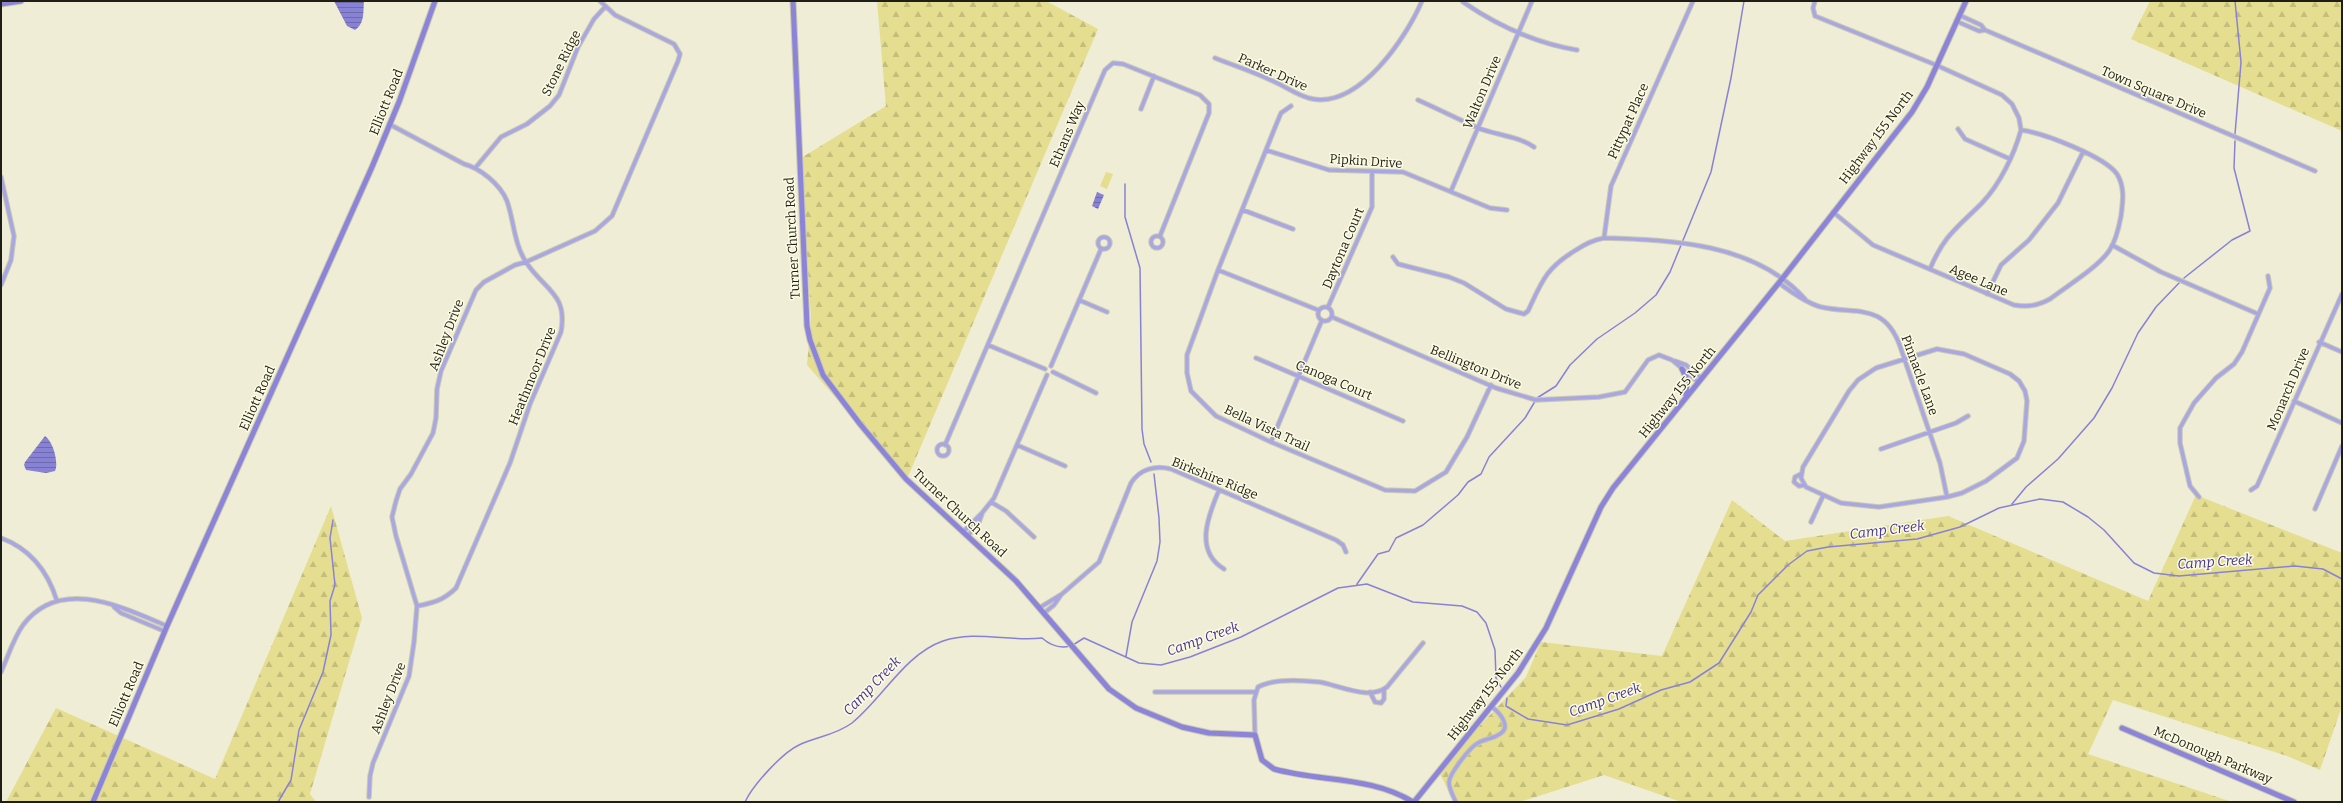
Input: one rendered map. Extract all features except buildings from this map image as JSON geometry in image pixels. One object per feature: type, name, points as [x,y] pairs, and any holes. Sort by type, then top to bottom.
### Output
[{"type":"street","points":[[1,4],[21,1]]},
{"type":"street","name":"Elliott Road","points":[[93,802],[164,631],[389,124],[435,1]]},
{"type":"street","name":"Ashley Drive","points":[[369,797],[370,776],[373,763],[411,665],[417,606],[406,564],[396,536],[392,517],[400,489],[411,474],[433,433],[441,371],[452,341],[476,290],[484,282],[515,265],[526,262],[595,231],[612,216],[678,61],[680,54],[674,44],[626,22],[605,7],[600,1]]},
{"type":"street","name":"Turner Church Road","points":[[793,1],[806,306],[810,340],[823,375],[860,424],[906,479],[1006,570],[1109,689],[1129,704],[1145,713],[1182,727],[1201,731],[1255,735]]},
{"type":"street","name":"Parker Drive","points":[[1215,58],[1276,82],[1309,98],[1327,99],[1338,96],[1355,88],[1393,50],[1411,26],[1422,1]]},
{"type":"street","name":"Walton Drive","points":[[1451,191],[1532,1]]},
{"type":"street","name":"Pittypat Place","points":[[1604,238],[1611,186],[1693,1]]},
{"type":"street","points":[[1815,1],[1813,8],[1815,16],[1936,65],[2002,95],[2012,104],[2019,118],[2021,130],[2010,159],[1996,185],[1983,202],[1944,240],[1930,269]]},
{"type":"street","name":"Highway 155 North","points":[[1413,802],[1492,707],[1518,673],[1546,628],[1601,507],[1615,485],[1780,281],[1912,112],[1927,87],[1966,1]]},
{"type":"street","points":[[1463,2],[1487,19],[1519,34],[1550,46],[1577,50]]},
{"type":"street","name":"Stone Ridge","points":[[476,167],[501,137],[526,124],[550,106],[559,95],[578,47],[594,19],[605,7]]},
{"type":"street","name":"Town Square Drive","points":[[1959,15],[1981,25],[1986,30],[2314,171]]},
{"type":"street","name":"Town Square Drive","points":[[1956,21],[1979,31],[1986,30]]},
{"type":"street","name":"Ethans Way","points":[[945,445],[1106,68],[1113,63],[1121,63],[1203,97],[1210,107],[1160,236]]},
{"type":"street","points":[[1141,109],[1154,76]]},
{"type":"street","points":[[1418,100],[1478,128],[1502,136],[1523,140],[1534,147]]},
{"type":"street","name":"Bella Vista Trail","points":[[1291,106],[1281,113],[1218,270],[1187,355],[1187,373],[1192,390],[1216,416],[1272,442],[1385,490],[1415,491],[1446,472],[1467,437],[1491,385]]},
{"type":"street","name":"Heathmoor Drive","points":[[389,124],[464,164],[476,167],[499,189],[506,201],[517,242],[526,262],[556,295],[562,307],[564,319],[561,332],[530,404],[510,463],[456,588],[446,597],[434,603],[417,606]]},
{"type":"street","points":[[1958,129],[1965,139],[2010,159]]},
{"type":"street","name":"Agee Lane","points":[[1833,212],[1873,245],[2014,305],[2027,307],[2040,305],[2100,261],[2112,245],[2120,222],[2123,201],[2122,186],[2111,166],[2036,132],[2021,130]]},
{"type":"street","name":"Pipkin Drive","points":[[1266,150],[1329,170],[1403,172],[1490,208],[1507,210]]},
{"type":"street","points":[[1987,294],[2000,264],[2029,240],[2058,203],[2083,152]]},
{"type":"street","name":"Daytona Court","points":[[1328,307],[1372,207],[1372,171]]},
{"type":"street","points":[[1,177],[14,236],[11,260],[1,285]]},
{"type":"street","points":[[1243,210],[1294,229]]},
{"type":"street","points":[[1393,257],[1398,264],[1449,277],[1464,283],[1506,309],[1524,314],[1528,311],[1546,273],[1553,265],[1592,240],[1604,238]]},
{"type":"street","name":"Pinnacle Lane","points":[[1604,238],[1674,242],[1709,247],[1735,255],[1780,281],[1805,299],[1822,307],[1858,310],[1876,316],[1895,334],[1905,358],[1940,463],[1947,497]]},
{"type":"street","points":[[2112,245],[2161,272],[2258,314]]},
{"type":"street","points":[[1096,393],[1053,372],[1051,366],[1101,249]]},
{"type":"street","points":[[1218,270],[1318,310]]},
{"type":"street","points":[[2199,497],[2190,486],[2180,443],[2180,428],[2194,403],[2216,378],[2234,364],[2242,352],[2270,288],[2268,276]]},
{"type":"street","name":"Monarch Drive","points":[[2251,490],[2257,486],[2319,342],[2342,294]]},
{"type":"street","points":[[1079,300],[1107,312]]},
{"type":"street","points":[[1323,306],[1328,307],[1332,310],[1332,316],[1328,320],[1322,320],[1318,316],[1318,310],[1323,306]]},
{"type":"street","name":"Bellington Drive","points":[[1332,316],[1491,385],[1536,400],[1599,397],[1625,392],[1648,360],[1659,354],[1686,366],[1700,380]]},
{"type":"street","points":[[1272,442],[1322,320]]},
{"type":"street","points":[[2319,342],[2342,352]]},
{"type":"street","points":[[988,344],[1044,369],[1047,375]]},
{"type":"street","points":[[1933,350],[1957,351],[2010,374],[2019,381],[2025,391],[2024,441],[2019,456],[2011,464],[1982,484],[1947,497],[1868,507],[1846,504],[1809,490],[1804,485],[1801,474],[1803,467],[1855,383],[1876,368],[1933,350]]},
{"type":"street","name":"Canoga Court","points":[[1256,358],[1403,421]]},
{"type":"street","name":"Bellington Drive","points":[[1672,360],[1682,369],[1700,380]]},
{"type":"street","points":[[1044,369],[1051,366]]},
{"type":"street","points":[[1682,369],[1688,385],[1685,398]]},
{"type":"street","points":[[963,532],[991,502],[1018,445],[1047,375],[1053,372]]},
{"type":"street","points":[[2294,401],[2342,423]]},
{"type":"street","points":[[1881,449],[1930,432],[1968,416]]},
{"type":"street","points":[[1018,445],[1065,466]]},
{"type":"street","points":[[2315,509],[2342,446]]},
{"type":"street","name":"Birkshire Ridge","points":[[1039,608],[1062,594],[1099,562],[1130,486],[1140,473],[1154,468],[1166,468],[1339,542],[1346,552]]},
{"type":"street","points":[[1801,474],[1795,477],[1794,482],[1799,486],[1804,485]]},
{"type":"street","points":[[1219,490],[1208,518],[1206,544],[1212,560],[1224,569]]},
{"type":"street","points":[[1811,522],[1823,496]]},
{"type":"street","points":[[991,502],[1006,511],[1034,537]]},
{"type":"street","points":[[968,536],[979,522],[982,513]]},
{"type":"street","points":[[1,538],[17,546],[35,560],[48,578],[58,601]]},
{"type":"street","name":"Birkshire Ridge","points":[[1044,613],[1054,605],[1062,594]]},
{"type":"street","points":[[1,672],[15,639],[26,622],[40,609],[58,601],[84,598],[124,608],[167,626]]},
{"type":"street","points":[[114,606],[121,613],[164,631]]},
{"type":"street","points":[[1370,692],[1375,702],[1381,702],[1384,699],[1384,690],[1423,643]]},
{"type":"street","points":[[1384,690],[1370,692],[1318,682],[1270,682],[1258,687],[1255,692],[1255,735],[1262,760],[1274,769],[1369,785],[1391,792],[1413,802]]},
{"type":"street","points":[[1155,692],[1255,692]]},
{"type":"street","points":[[1456,802],[1451,793],[1449,782],[1451,775],[1476,743],[1497,736],[1506,724],[1503,717],[1492,707]]},
{"type":"street","name":"McDonough Parkway","points":[[2122,728],[2294,802]]},
{"type":"green space","points":[[877,1],[1046,1],[1098,29],[907,479],[807,365],[811,319],[801,158],[886,106]]},
{"type":"green space","points":[[2150,1],[2342,1],[2342,131],[2131,39]]},
{"type":"green space","points":[[1106,172],[1113,174],[1107,189],[1100,186]]},
{"type":"green space","points":[[2196,495],[2342,553],[2342,706],[2320,770],[2287,756],[2113,700],[2088,754],[2232,802],[1681,802],[1604,775],[1520,802],[1454,802],[1440,774],[1451,756],[1526,677],[1541,642],[1662,656],[1732,500],[1785,541],[1948,516],[2148,601]]},
{"type":"green space","points":[[331,506],[362,618],[310,794],[316,802],[6,802],[56,708],[215,779]]},
{"type":"shaded area","points":[[334,1],[364,1],[362,21],[355,30],[347,26]]},
{"type":"shaded area","points":[[1097,192],[1104,195],[1098,209],[1092,206]]},
{"type":"shaded area","points":[[45,436],[53,447],[56,458],[55,471],[46,473],[26,470],[24,465],[25,462]]},
{"type":"waterway","points":[[1357,584],[1378,554],[1389,551],[1396,538],[1423,525],[1458,495],[1468,482],[1481,474],[1489,457],[1525,418],[1537,398],[1556,386],[1570,365],[1597,339],[1635,313],[1656,295],[1670,272],[1711,172],[1731,78],[1744,1]]},
{"type":"waterway","points":[[2235,1],[2241,62],[2235,134]]},
{"type":"waterway","points":[[2184,278],[2232,240],[2250,231],[2234,168],[2235,141]]},
{"type":"waterway","points":[[1125,184],[1125,217],[1140,268],[1142,429],[1144,444],[1151,462]]},
{"type":"waterway","points":[[2012,504],[2026,487],[2058,459],[2094,418],[2112,388],[2138,333],[2156,307],[2179,283]]},
{"type":"waterway","points":[[1126,656],[1132,622],[1157,561],[1160,542],[1154,474]]},
{"type":"waterway","name":"Camp Creek","points":[[1507,698],[1506,706],[1528,719],[1567,725],[1619,709],[1661,690],[1690,682],[1719,663],[1751,612],[1758,595],[1788,565],[1807,551],[1828,547],[1917,539],[1960,527],[1999,508],[2040,499],[2063,502],[2088,517],[2104,530],[2134,563],[2154,573],[2179,576],[2295,566],[2323,569],[2342,579]]},
{"type":"waterway","points":[[278,802],[291,780],[299,730],[323,672],[331,635],[330,601],[335,585],[330,538],[333,520]]},
{"type":"waterway","name":"Camp Creek","points":[[1073,645],[1084,638],[1139,663],[1161,665],[1190,657],[1241,637],[1338,588],[1367,584],[1413,602],[1462,606],[1477,612],[1486,623],[1495,650],[1496,678],[1501,687]]},
{"type":"waterway","name":"Camp Creek","points":[[745,802],[761,779],[792,749],[806,742],[833,733],[852,723],[874,702],[905,666],[929,647],[943,641],[967,636],[1017,639],[1042,638],[1055,646],[1070,646]]}]
